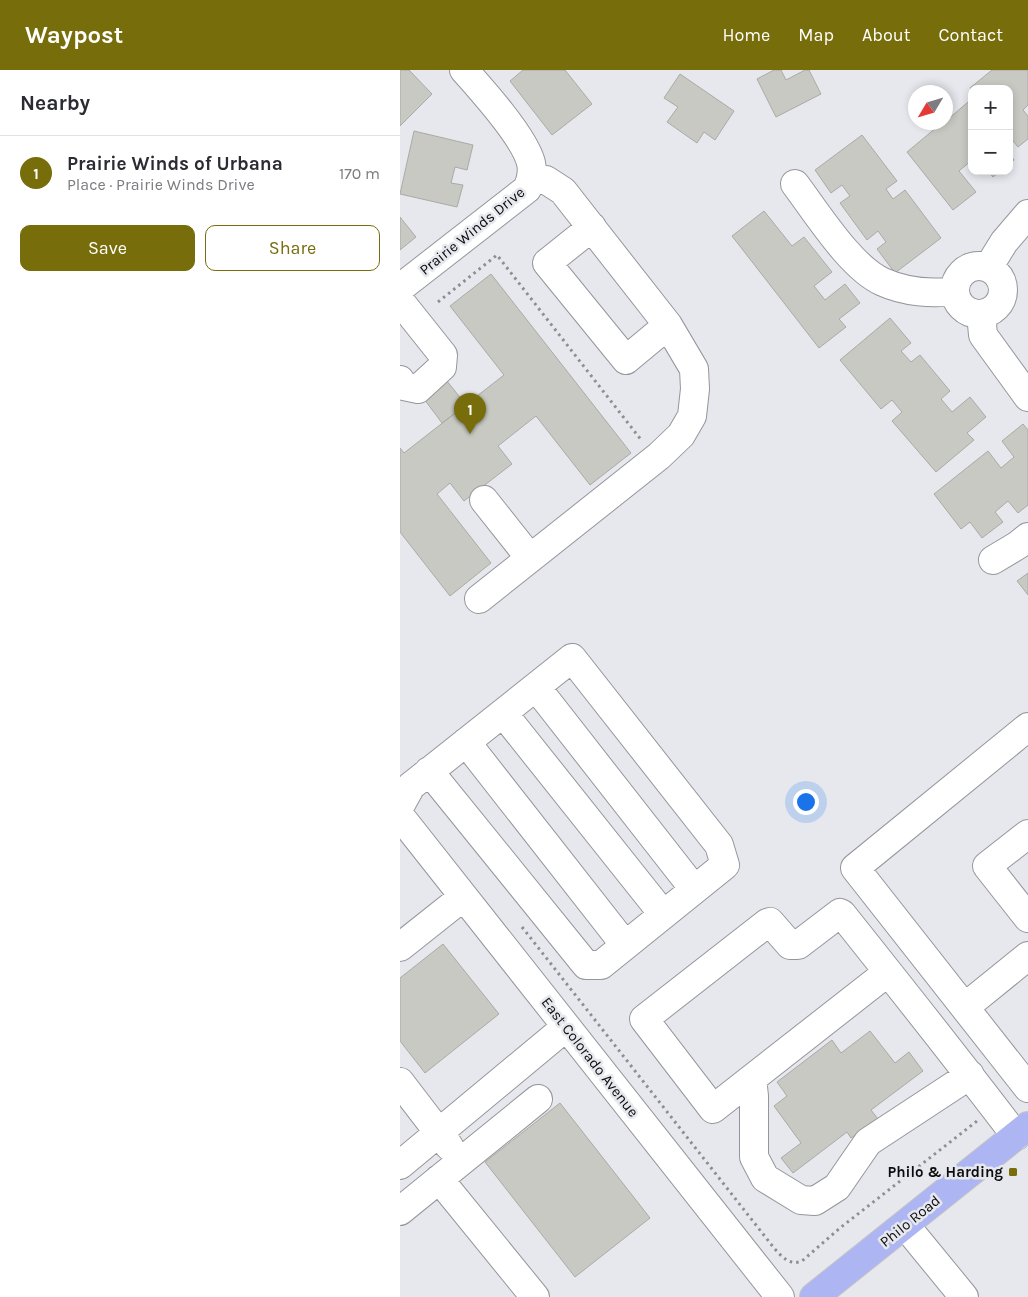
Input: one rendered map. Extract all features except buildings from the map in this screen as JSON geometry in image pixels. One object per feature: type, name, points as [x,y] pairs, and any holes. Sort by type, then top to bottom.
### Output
[{"type":"main road","name":"Philo Road","points":[[814,1297],[1025,1130]]},
{"type":"street","name":"Prairie Winds Drive","points":[[400,288],[526,189],[532,180],[532,165],[526,149],[464,70]]},
{"type":"street","points":[[479,599],[659,456],[681,435],[692,416],[696,389],[694,369],[668,325],[592,227],[563,191],[546,180],[532,180]]},
{"type":"street","points":[[795,184],[851,258],[865,271],[884,283],[909,289],[936,293],[955,291]]},
{"type":"street","points":[[988,268],[1004,242],[1028,214]]},
{"type":"street","points":[[592,227],[547,263],[626,360],[668,325]]},
{"type":"street","points":[[980,266],[988,268],[999,277],[1002,291],[997,305],[985,313],[978,314],[965,309],[956,298],[956,283],[959,276],[965,270],[980,266]]},
{"type":"street","points":[[400,301],[443,355],[442,367],[418,389],[404,386],[400,380]]},
{"type":"street","points":[[985,313],[982,335],[1028,397]]},
{"type":"street","points":[[484,500],[530,558]]},
{"type":"street","points":[[993,560],[1028,537]]},
{"type":"street","points":[[400,806],[411,786],[572,658],[719,845],[724,865],[601,965],[586,965],[429,772]]},
{"type":"street","points":[[536,687],[694,889]]},
{"type":"street","points":[[503,713],[663,914]]},
{"type":"street","points":[[1028,727],[855,868],[1028,1088]]},
{"type":"street","points":[[466,742],[625,945]]},
{"type":"street","name":"East Colorado Avenue","points":[[400,816],[780,1297]]},
{"type":"street","points":[[1028,834],[987,866],[1028,918]]},
{"type":"street","points":[[400,948],[463,897]]},
{"type":"street","points":[[888,972],[713,1109],[644,1019],[770,922],[790,945],[798,946],[840,913],[888,972],[970,1074],[1025,1130]]},
{"type":"street","points":[[965,1007],[1028,956]]},
{"type":"street","points":[[400,1165],[566,1027]]},
{"type":"street","points":[[752,1079],[754,1096],[754,1157],[765,1178],[801,1200],[815,1201],[837,1187],[868,1142],[970,1074]]},
{"type":"street","points":[[400,1082],[461,1161]]},
{"type":"street","points":[[400,1211],[538,1099]]},
{"type":"street","points":[[439,1179],[535,1297]]},
{"type":"street","points":[[904,1225],[964,1297]]},
{"type":"path","points":[[438,302],[497,255],[642,441],[636,446]]},
{"type":"place","name":"Prairie Winds of Urbana","points":[[470,434]]},
{"type":"place","name":"Philo & Harding","points":[[1013,1172]]}]
